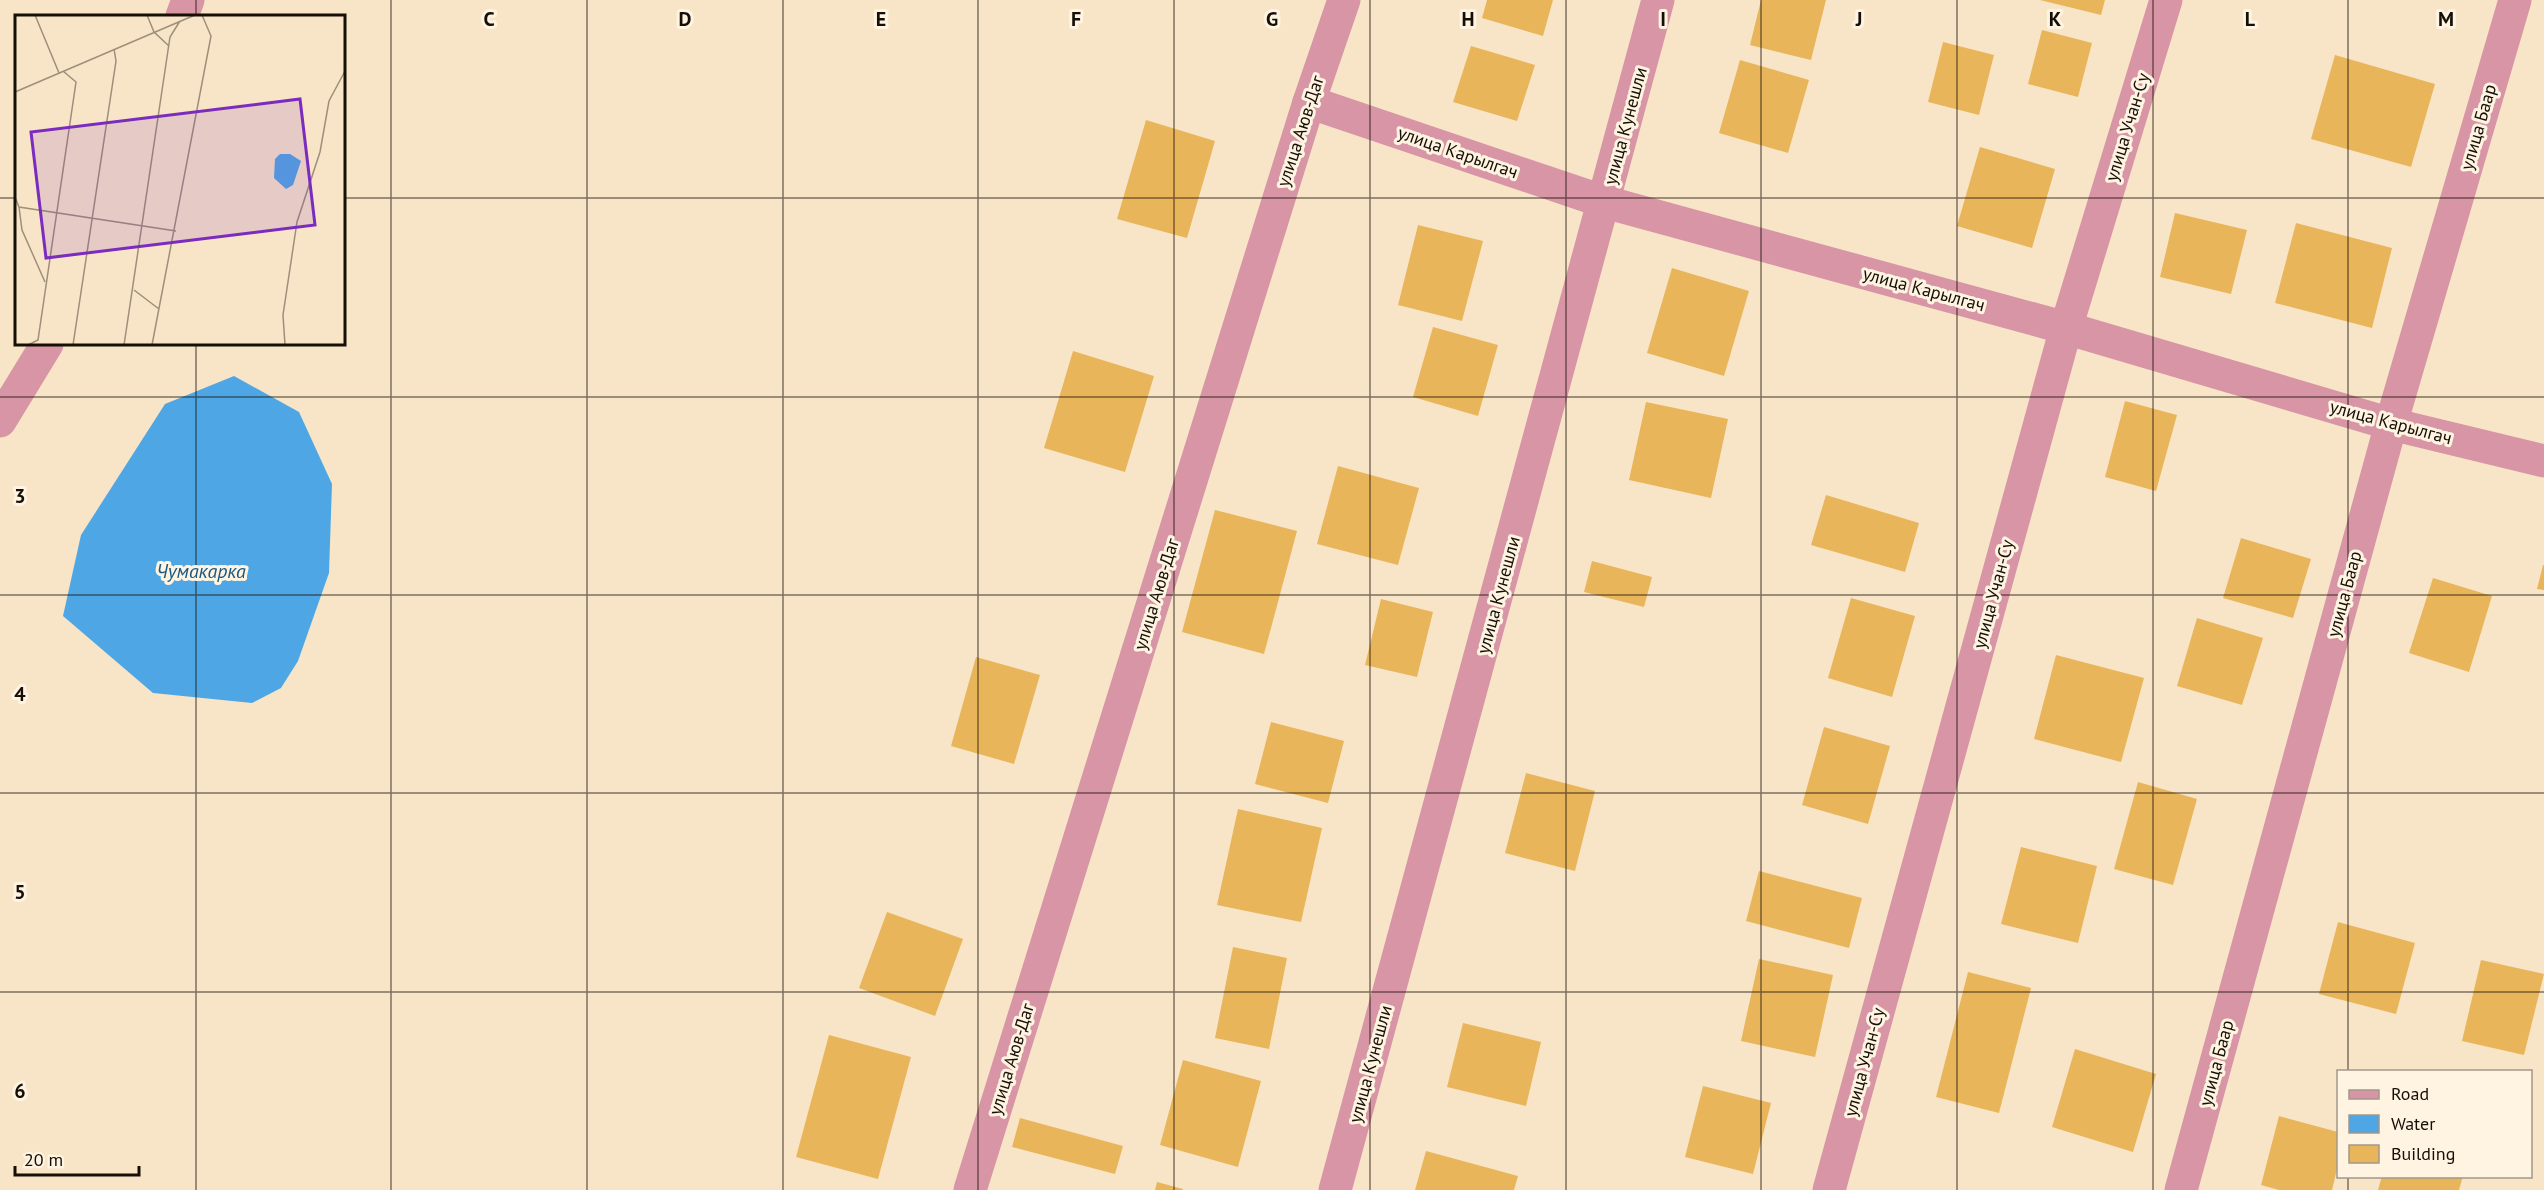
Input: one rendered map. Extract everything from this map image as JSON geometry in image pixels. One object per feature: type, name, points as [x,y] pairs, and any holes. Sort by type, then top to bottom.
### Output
[{"type":"street","points":[[182,15],[188,0]]},
{"type":"street","name":"улица Аюв-Даг","points":[[970,1190],[1309,102],[1344,0]]},
{"type":"street","name":"улица Кунешли","points":[[1335,1190],[1658,0]]},
{"type":"street","name":"улица Учан-Су","points":[[1829,1190],[2066,328],[2166,0]]},
{"type":"street","name":"улица Баар","points":[[2181,1190],[2391,424],[2515,0]]},
{"type":"street","name":"улица Карылгач","points":[[1309,102],[1605,202],[2066,328],[2391,424],[2544,461]]},
{"type":"street","points":[[0,421],[46,345]]},
{"type":"water","name":"Чумакарка","points":[[234,376],[299,412],[332,484],[329,573],[298,661],[281,688],[252,703],[153,693],[63,616],[81,535],[165,404]]},
{"type":"building","points":[[1487,0],[1553,0],[1543,36],[1482,18]]},
{"type":"building","points":[[1761,0],[1826,0],[1811,60],[1750,45]]},
{"type":"building","points":[[2040,0],[2105,0],[2101,15]]},
{"type":"building","points":[[2042,30],[2092,43],[2078,97],[2028,84]]},
{"type":"building","points":[[1943,42],[1994,55],[1979,115],[1928,102]]},
{"type":"building","points":[[1471,46],[1535,65],[1517,121],[1453,102]]},
{"type":"building","points":[[2335,55],[2435,84],[2411,167],[2311,139]]},
{"type":"building","points":[[1740,60],[1809,80],[1788,153],[1719,133]]},
{"type":"building","points":[[1146,120],[1215,141],[1187,238],[1117,219]]},
{"type":"building","points":[[1980,147],[2055,169],[2032,248],[1957,226]]},
{"type":"building","points":[[2175,213],[2247,230],[2231,294],[2160,277]]},
{"type":"building","points":[[2296,223],[2392,248],[2372,328],[2275,303]]},
{"type":"building","points":[[1418,225],[1483,241],[1462,321],[1398,305]]},
{"type":"building","points":[[1672,268],[1749,291],[1724,376],[1647,353]]},
{"type":"building","points":[[1433,327],[1498,345],[1478,416],[1413,397]]},
{"type":"building","points":[[1073,351],[1154,376],[1125,472],[1044,448]]},
{"type":"building","points":[[2125,401],[2177,415],[2156,491],[2105,477]]},
{"type":"building","points":[[1646,402],[1728,419],[1711,498],[1629,480]]},
{"type":"building","points":[[1338,466],[1419,488],[1398,565],[1317,544]]},
{"type":"building","points":[[1826,495],[1919,523],[1905,572],[1811,545]]},
{"type":"building","points":[[1215,510],[1297,531],[1264,654],[1182,632]]},
{"type":"building","points":[[2241,538],[2311,559],[2293,618],[2223,598]]},
{"type":"building","points":[[1592,561],[1652,577],[1644,607],[1584,592]]},
{"type":"building","points":[[2544,565],[2544,590],[2537,589]]},
{"type":"building","points":[[2433,578],[2492,596],[2469,672],[2409,653]]},
{"type":"building","points":[[1851,598],[1915,616],[1892,697],[1828,678]]},
{"type":"building","points":[[1381,599],[1433,612],[1417,677],[1365,665]]},
{"type":"building","points":[[2197,618],[2263,638],[2242,705],[2177,686]]},
{"type":"building","points":[[2056,655],[2144,678],[2121,762],[2034,739]]},
{"type":"building","points":[[976,657],[1040,675],[1014,764],[951,746]]},
{"type":"building","points":[[1271,722],[1344,741],[1328,803],[1255,784]]},
{"type":"building","points":[[1824,727],[1890,746],[1868,824],[1802,805]]},
{"type":"building","points":[[1526,773],[1595,791],[1575,871],[1505,853]]},
{"type":"building","points":[[2138,782],[2197,799],[2173,885],[2114,869]]},
{"type":"building","points":[[1238,809],[1322,828],[1301,922],[1217,905]]},
{"type":"building","points":[[2021,847],[2097,866],[2078,943],[2001,924]]},
{"type":"building","points":[[1759,871],[1862,898],[1849,948],[1746,921]]},
{"type":"building","points":[[887,912],[963,939],[935,1016],[859,988]]},
{"type":"building","points":[[2338,922],[2415,943],[2396,1014],[2319,994]]},
{"type":"building","points":[[1233,947],[1287,958],[1269,1049],[1215,1038]]},
{"type":"building","points":[[1759,959],[1833,975],[1815,1057],[1741,1041]]},
{"type":"building","points":[[2481,960],[2544,974],[2524,1055],[2462,1041]]},
{"type":"building","points":[[1968,972],[2031,988],[1999,1113],[1936,1097]]},
{"type":"building","points":[[1463,1023],[1541,1042],[1526,1106],[1447,1087]]},
{"type":"building","points":[[829,1035],[911,1057],[878,1179],[796,1157]]},
{"type":"building","points":[[2075,1049],[2156,1074],[2133,1152],[2052,1127]]},
{"type":"building","points":[[1183,1060],[1261,1081],[1238,1167],[1160,1145]]},
{"type":"building","points":[[1703,1086],[1771,1103],[1753,1174],[1685,1157]]},
{"type":"building","points":[[2279,1116],[2337,1132],[2337,1169],[2332,1190],[2279,1190],[2261,1185]]},
{"type":"building","points":[[1020,1118],[1123,1146],[1115,1174],[1012,1147]]},
{"type":"building","points":[[1426,1151],[1518,1176],[1514,1190],[1415,1190]]},
{"type":"building","points":[[2381,1178],[2462,1178],[2459,1190],[2378,1190]]},
{"type":"building","points":[[1157,1182],[1183,1189],[1183,1190],[1155,1190]]}]
